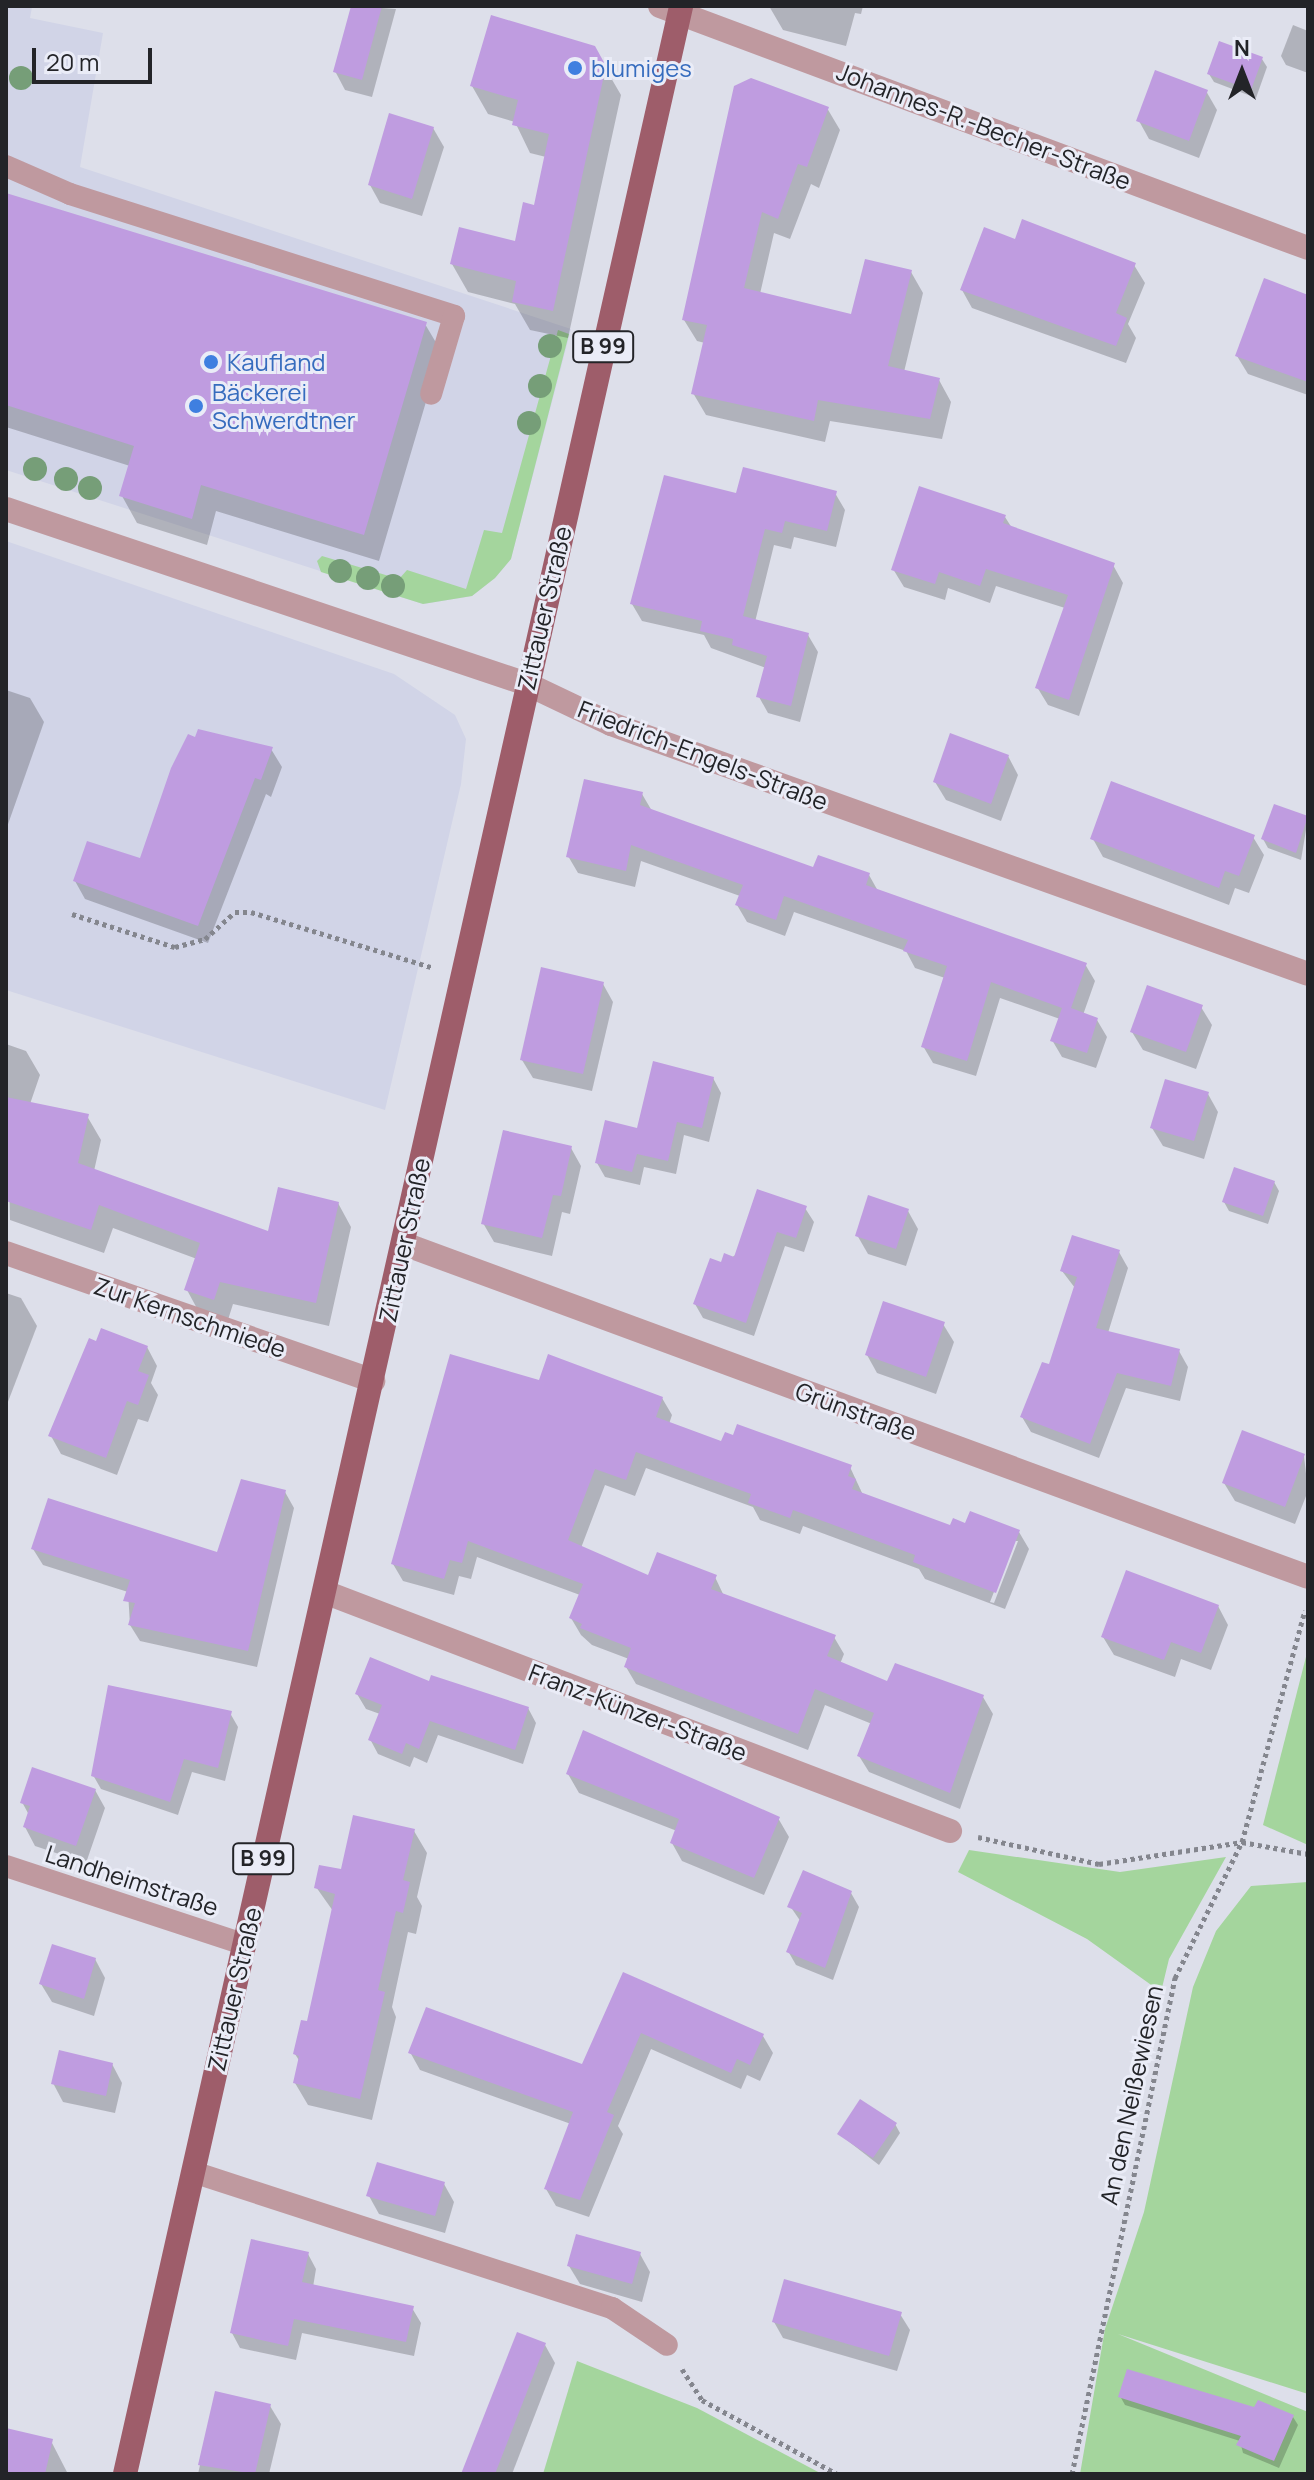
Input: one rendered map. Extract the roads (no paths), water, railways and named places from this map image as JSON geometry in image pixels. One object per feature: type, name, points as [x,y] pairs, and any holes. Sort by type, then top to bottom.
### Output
[{"type":"main road","name":"Zittauer Straße","points":[[125,2474],[243,1944],[327,1593],[674,8]]},
{"type":"street","name":"Johannes-R.-Becher-Straße","points":[[674,8],[1308,248]]},
{"type":"street","name":"Friedrich-Engels-Straße","points":[[6,509],[527,684],[611,724],[1308,974]]},
{"type":"street","name":"Grünstraße","points":[[404,1244],[1308,1577]]},
{"type":"street","name":"Zur Kernschmiede","points":[[6,1253],[373,1381]]},
{"type":"street","name":"Franz-Künzer-Straße","points":[[327,1593],[950,1831]]},
{"type":"lane","points":[[6,166],[70,194],[454,316],[431,394]]},
{"type":"lane","name":"Landheimstraße","points":[[6,1866],[243,1944]]},
{"type":"lane","points":[[193,2172],[612,2308],[667,2345]]},
{"type":"place","name":"blumiges","points":[[575,68]]},
{"type":"place","name":"Kaufland","points":[[211,362]]},
{"type":"place","name":"Bäckerei Schwerdtner","points":[[196,406]]}]
